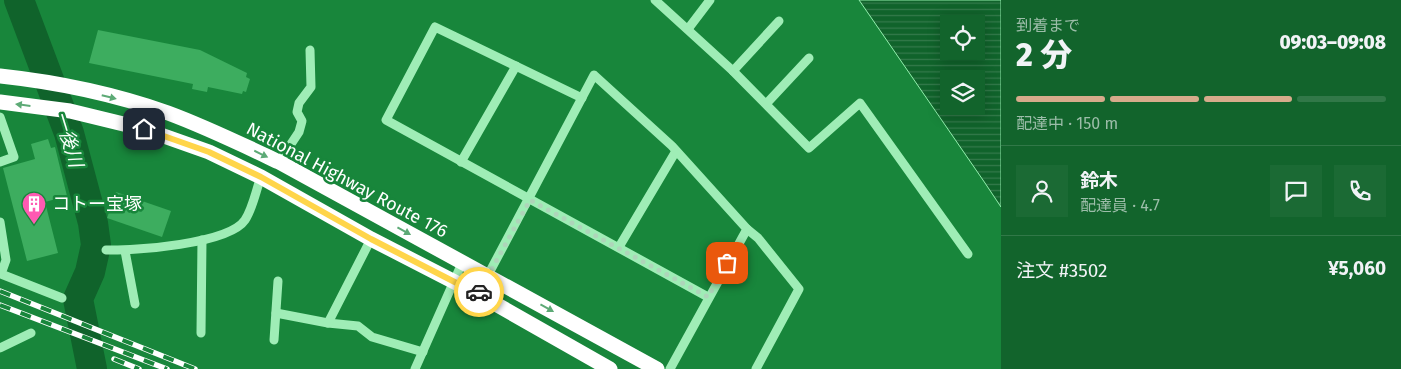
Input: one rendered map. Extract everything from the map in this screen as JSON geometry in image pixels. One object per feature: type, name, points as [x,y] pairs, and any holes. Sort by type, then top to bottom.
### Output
[{"type":"highway","name":"National Highway Route 176","points":[[0,76],[38,80],[62,85],[166,112],[216,132],[279,162],[657,369]]},
{"type":"highway","points":[[0,102],[70,111],[144,129],[209,152],[261,177],[371,239],[478,294],[610,369]]},
{"type":"street","points":[[655,0],[734,71],[788,124],[809,148],[860,103],[968,254]]},
{"type":"street","points":[[688,29],[710,0]]},
{"type":"street","points":[[734,71],[779,21]]},
{"type":"street","points":[[582,98],[435,27],[386,120],[708,297]]},
{"type":"street","points":[[279,162],[299,132],[302,121],[297,112],[299,103],[311,87],[310,50]]},
{"type":"street","points":[[767,103],[809,58]]},
{"type":"street","points":[[462,162],[516,66]]},
{"type":"street","points":[[478,294],[530,200],[594,75],[676,151],[747,229],[758,238],[799,289],[756,369]]},
{"type":"street","points":[[0,117],[14,158],[0,162]]},
{"type":"street","points":[[619,247],[676,151]]},
{"type":"street","points":[[106,250],[124,251],[202,240],[236,228],[245,220],[261,177]]},
{"type":"street","points":[[0,222],[6,260],[1,274],[62,298]]},
{"type":"street","points":[[670,369],[747,229]]},
{"type":"street","points":[[328,323],[371,239]]},
{"type":"street","points":[[201,333],[202,240]]},
{"type":"street","points":[[124,251],[135,304]]},
{"type":"street","points":[[415,369],[462,263]]},
{"type":"street","points":[[274,340],[278,281]]},
{"type":"street","points":[[276,313],[328,323],[358,326],[372,337],[423,352]]},
{"type":"street","points":[[0,348],[32,333]]},
{"type":"shaded area","points":[[859,0],[1001,0],[1001,207],[985,183]]},
{"type":"building","points":[[98,30],[200,50],[247,73],[246,77],[250,79],[246,92],[243,91],[242,94],[208,87],[207,92],[192,89],[193,84],[89,63]]},
{"type":"building","name":"コトー宝塚","points":[[48,139],[51,148],[55,147],[67,196],[45,202],[58,253],[27,261],[3,168],[35,159],[31,144]]},
{"type":"building","points":[[116,192],[171,211],[162,237],[107,218]]},
{"type":"waterway","name":"一後川","points":[[19,0],[69,133],[93,223],[96,245],[90,272],[78,299],[92,369]]},
{"type":"railway","points":[[0,291],[195,369]]},
{"type":"railway","points":[[0,305],[167,369]]},
{"type":"railway","points":[[114,359],[139,369]]},
{"type":"way so far","points":[[479,292],[530,200],[708,297],[727,263]]},
{"type":"place","name":"コトー宝塚","points":[[34,225]]},
{"type":"route","points":[[144,129],[209,152],[261,177],[371,239],[478,294],[479,292]]}]
